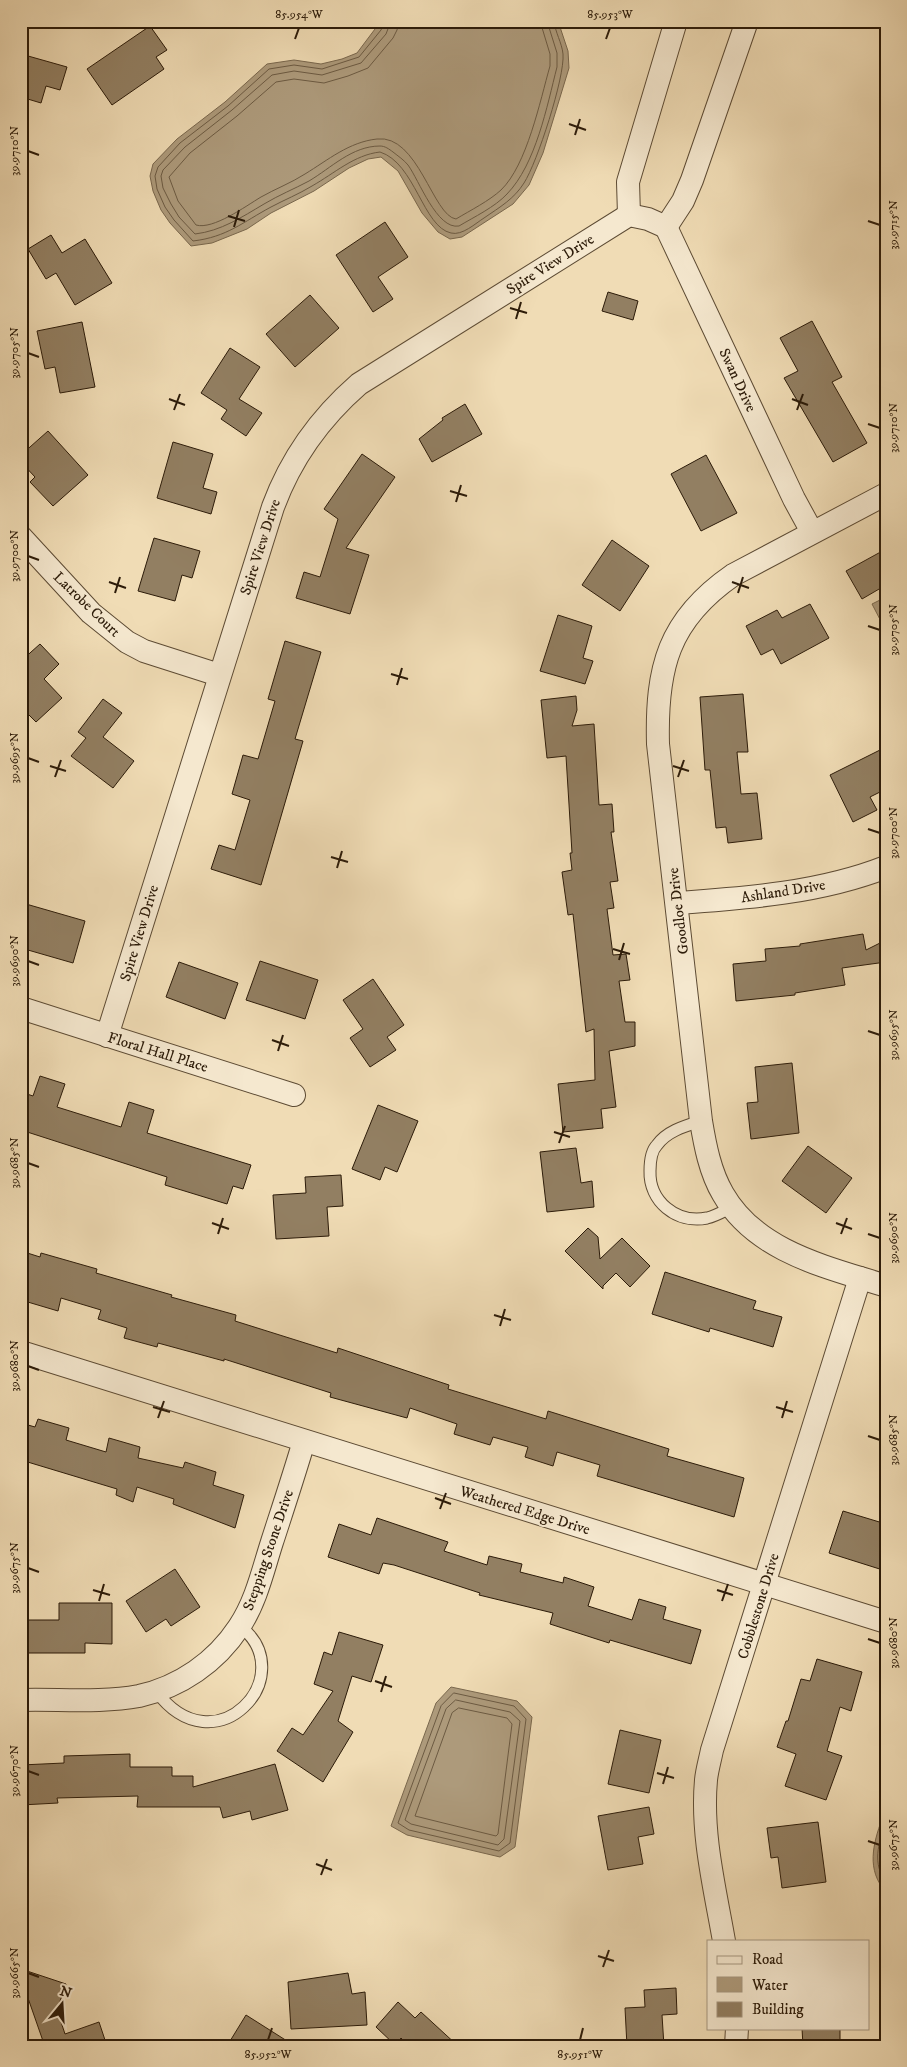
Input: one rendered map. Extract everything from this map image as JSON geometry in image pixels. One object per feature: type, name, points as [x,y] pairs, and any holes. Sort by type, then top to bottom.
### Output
[{"type":"street","points":[[676,21],[628,182],[629,215],[648,218],[666,227],[692,180],[747,21]]},
{"type":"street","name":"Spire View Drive","points":[[107,1036],[219,675],[283,480],[311,435],[333,408],[359,384],[629,215]]},
{"type":"street","name":"Swan Drive","points":[[666,227],[789,490],[812,532]]},
{"type":"street","name":"Goodloe Drive","points":[[886,494],[733,575],[712,590],[683,623],[669,650],[659,683],[658,734],[700,1121],[704,1142],[722,1194],[754,1230],[784,1250],[886,1286]]},
{"type":"street","name":"Latrobe Court","points":[[21,537],[92,613],[126,642],[144,651],[219,675]]},
{"type":"street","name":"Ashland Drive","points":[[677,904],[815,888],[845,881],[886,867]]},
{"type":"street","name":"Floral Hall Place","points":[[21,1008],[294,1095]]},
{"type":"street","name":"Cobblestone Drive","points":[[724,1940],[708,1848],[706,1780],[712,1750],[860,1278]]},
{"type":"street","name":"Weathered Edge Drive","points":[[21,1352],[886,1622]]},
{"type":"street","name":"Stepping Stone Drive","points":[[21,1700],[120,1699],[156,1691],[197,1671],[218,1653],[240,1626],[254,1598],[304,1441]]},
{"type":"street","points":[[736,2030],[736,2046]]},
{"type":"lane","points":[[700,1121],[674,1130],[656,1145],[650,1165],[652,1188],[658,1201],[667,1210],[692,1218],[706,1218],[732,1207]]},
{"type":"lane","points":[[156,1691],[165,1704],[192,1720],[215,1722],[227,1719],[239,1712],[250,1703],[256,1693],[261,1664],[258,1650],[251,1635],[240,1626]]},
{"type":"water","points":[[381,21],[558,21],[568,51],[569,68],[543,153],[529,185],[513,204],[462,237],[450,239],[438,232],[422,213],[398,171],[381,157],[368,159],[349,168],[314,191],[271,213],[247,229],[212,243],[191,246],[161,210],[153,191],[150,176],[153,164],[177,139],[225,102],[267,64],[294,60],[321,64],[342,59],[357,53]]},
{"type":"water","points":[[886,592],[886,631],[872,604],[882,599],[880,595]]},
{"type":"water","points":[[451,1687],[517,1701],[532,1717],[515,1847],[500,1857],[407,1835],[391,1826],[436,1703]]},
{"type":"water","points":[[886,1815],[886,1892],[876,1875],[873,1857],[879,1828],[882,1819]]},
{"type":"building","points":[[150,26],[167,50],[156,57],[164,69],[112,105],[87,69]]},
{"type":"building","points":[[21,54],[67,67],[60,90],[46,86],[41,103],[21,97]]},
{"type":"building","points":[[385,222],[408,257],[378,277],[393,299],[373,312],[336,255]]},
{"type":"building","points":[[51,235],[62,253],[85,239],[112,283],[75,305],[56,273],[46,279],[28,249]]},
{"type":"building","points":[[608,292],[638,301],[633,320],[602,311]]},
{"type":"building","points":[[310,295],[339,328],[295,367],[266,334]]},
{"type":"building","points":[[812,321],[842,377],[832,382],[867,443],[833,462],[784,378],[798,371],[780,338]]},
{"type":"building","points":[[82,322],[95,387],[60,393],[55,367],[45,369],[37,331]]},
{"type":"building","points":[[230,348],[260,367],[239,399],[262,413],[246,436],[221,419],[227,410],[201,393]]},
{"type":"building","points":[[465,404],[482,434],[432,462],[419,439],[443,420],[442,418]]},
{"type":"building","points":[[48,431],[88,475],[53,506],[30,482],[35,477],[21,462],[21,455]]},
{"type":"building","points":[[173,442],[213,454],[203,488],[217,492],[211,514],[157,498]]},
{"type":"building","points":[[362,454],[395,477],[346,548],[369,555],[350,614],[296,598],[304,572],[320,577],[338,519],[324,509]]},
{"type":"building","points":[[706,455],[737,513],[701,531],[671,474]]},
{"type":"building","points":[[154,538],[200,551],[192,578],[182,575],[175,601],[138,591]]},
{"type":"building","points":[[612,540],[649,566],[620,611],[582,585]]},
{"type":"building","points":[[886,549],[886,585],[862,599],[846,571]]},
{"type":"building","points":[[810,604],[829,638],[781,664],[773,649],[761,655],[746,626],[777,610],[782,618]]},
{"type":"building","points":[[558,615],[592,626],[583,658],[593,661],[585,684],[540,671]]},
{"type":"building","points":[[285,641],[321,652],[295,739],[303,741],[261,885],[211,869],[219,845],[235,850],[250,800],[232,794],[243,755],[258,759],[275,701],[268,699]]},
{"type":"building","points":[[40,644],[59,664],[44,679],[62,698],[36,722],[21,707],[21,661]]},
{"type":"building","points":[[743,694],[748,752],[737,752],[741,794],[757,793],[762,839],[728,843],[726,827],[716,828],[710,770],[705,770],[700,697]]},
{"type":"building","points":[[576,696],[577,710],[572,726],[594,724],[599,805],[612,804],[614,832],[611,832],[618,881],[610,882],[614,908],[607,909],[613,955],[626,954],[630,980],[619,981],[625,1022],[635,1022],[635,1046],[609,1051],[616,1107],[601,1109],[603,1128],[563,1132],[558,1084],[595,1080],[594,1029],[586,1032],[573,914],[568,915],[562,872],[572,870],[566,756],[547,758],[541,700]]},
{"type":"building","points":[[103,699],[122,713],[103,737],[134,761],[113,788],[71,756],[86,738],[78,732]]},
{"type":"building","points":[[886,747],[886,789],[870,797],[877,810],[853,822],[830,775]]},
{"type":"building","points":[[26,904],[85,921],[73,963],[21,948],[21,919]]},
{"type":"building","points":[[863,934],[866,950],[886,940],[886,962],[842,968],[845,985],[795,993],[795,995],[736,1001],[733,964],[766,961],[765,949],[800,946],[800,944]]},
{"type":"building","points":[[260,961],[318,980],[305,1019],[246,1000]]},
{"type":"building","points":[[179,962],[238,983],[225,1019],[166,997]]},
{"type":"building","points":[[373,979],[404,1025],[387,1037],[396,1050],[370,1067],[350,1038],[363,1029],[343,1000]]},
{"type":"building","points":[[792,1063],[799,1133],[751,1139],[747,1103],[758,1102],[755,1067]]},
{"type":"building","points":[[40,1076],[65,1084],[57,1107],[121,1127],[129,1102],[154,1110],[147,1133],[251,1165],[243,1189],[233,1186],[227,1204],[165,1185],[167,1177],[21,1130],[21,1092],[33,1096]]},
{"type":"building","points":[[378,1105],[418,1121],[397,1172],[385,1167],[380,1180],[352,1169]]},
{"type":"building","points":[[808,1146],[852,1178],[826,1213],[782,1181]]},
{"type":"building","points":[[576,1148],[581,1183],[592,1181],[594,1207],[547,1212],[540,1152]]},
{"type":"building","points":[[341,1175],[343,1206],[327,1207],[329,1236],[276,1239],[273,1195],[306,1193],[305,1177]]},
{"type":"building","points":[[588,1228],[598,1237],[600,1259],[622,1238],[650,1266],[630,1287],[616,1273],[603,1286],[603,1289],[565,1251]]},
{"type":"building","points":[[21,1251],[40,1257],[41,1253],[97,1269],[96,1273],[236,1315],[235,1321],[337,1353],[338,1348],[449,1385],[448,1389],[546,1419],[548,1411],[669,1449],[667,1456],[744,1478],[734,1517],[597,1476],[600,1465],[557,1452],[553,1466],[525,1457],[528,1447],[493,1437],[490,1445],[454,1434],[457,1424],[410,1408],[407,1418],[330,1397],[331,1393],[224,1359],[224,1361],[158,1343],[157,1347],[124,1338],[127,1328],[98,1319],[101,1310],[61,1298],[58,1311],[21,1300]]},
{"type":"building","points":[[665,1272],[756,1301],[753,1309],[782,1317],[773,1347],[710,1328],[709,1332],[652,1314]]},
{"type":"building","points":[[38,1419],[69,1428],[66,1440],[106,1452],[109,1438],[140,1447],[138,1458],[183,1468],[185,1462],[216,1472],[213,1485],[244,1495],[235,1528],[173,1504],[174,1499],[137,1487],[133,1502],[116,1495],[117,1489],[21,1460],[21,1423],[35,1427]]},
{"type":"building","points":[[843,1511],[886,1524],[886,1571],[829,1553]]},
{"type":"building","points":[[377,1518],[448,1542],[444,1551],[487,1565],[489,1556],[522,1564],[520,1572],[563,1583],[564,1577],[594,1587],[588,1606],[632,1620],[639,1599],[666,1607],[663,1619],[701,1630],[691,1664],[610,1640],[609,1643],[550,1624],[553,1613],[479,1595],[480,1593],[394,1565],[383,1563],[379,1574],[328,1557],[339,1524],[371,1535]]},
{"type":"building","points":[[175,1569],[200,1607],[171,1626],[166,1619],[146,1632],[126,1601]]},
{"type":"building","points":[[59,1603],[112,1603],[112,1644],[85,1643],[85,1653],[21,1653],[21,1620],[59,1620]]},
{"type":"building","points":[[339,1632],[383,1645],[371,1682],[352,1676],[338,1721],[353,1732],[323,1782],[277,1751],[292,1728],[303,1735],[333,1691],[314,1684],[324,1652],[332,1655]]},
{"type":"building","points":[[817,1659],[862,1672],[851,1711],[840,1707],[827,1751],[842,1756],[826,1800],[785,1786],[796,1754],[777,1747],[786,1721],[788,1721],[801,1679],[810,1681]]},
{"type":"building","points":[[620,1730],[661,1740],[649,1793],[608,1784]]},
{"type":"building","points":[[130,1754],[130,1767],[172,1767],[172,1776],[193,1776],[193,1787],[275,1764],[288,1810],[252,1820],[250,1811],[223,1818],[220,1807],[137,1807],[138,1796],[57,1798],[58,1803],[21,1805],[21,1765],[64,1763],[64,1756]]},
{"type":"building","points":[[649,1807],[654,1834],[638,1837],[643,1864],[608,1870],[598,1816]]},
{"type":"building","points":[[818,1822],[826,1882],[782,1888],[778,1857],[771,1858],[767,1828]]},
{"type":"building","points":[[21,1969],[66,1984],[57,2010],[65,2034],[99,2022],[107,2046],[39,2046],[38,2043],[43,2041],[21,1978]]},
{"type":"building","points":[[348,1973],[352,1994],[365,1992],[367,2025],[291,2029],[288,1982]]},
{"type":"building","points":[[676,1988],[677,2014],[662,2015],[664,2046],[627,2046],[625,2008],[645,2007],[644,1990]]},
{"type":"building","points":[[398,2002],[415,2018],[421,2012],[458,2046],[409,2046],[401,2038],[395,2045],[376,2027]]},
{"type":"building","points":[[246,2015],[295,2046],[227,2046]]},
{"type":"building","points":[[802,2030],[840,2030],[840,2046],[803,2046]]}]
